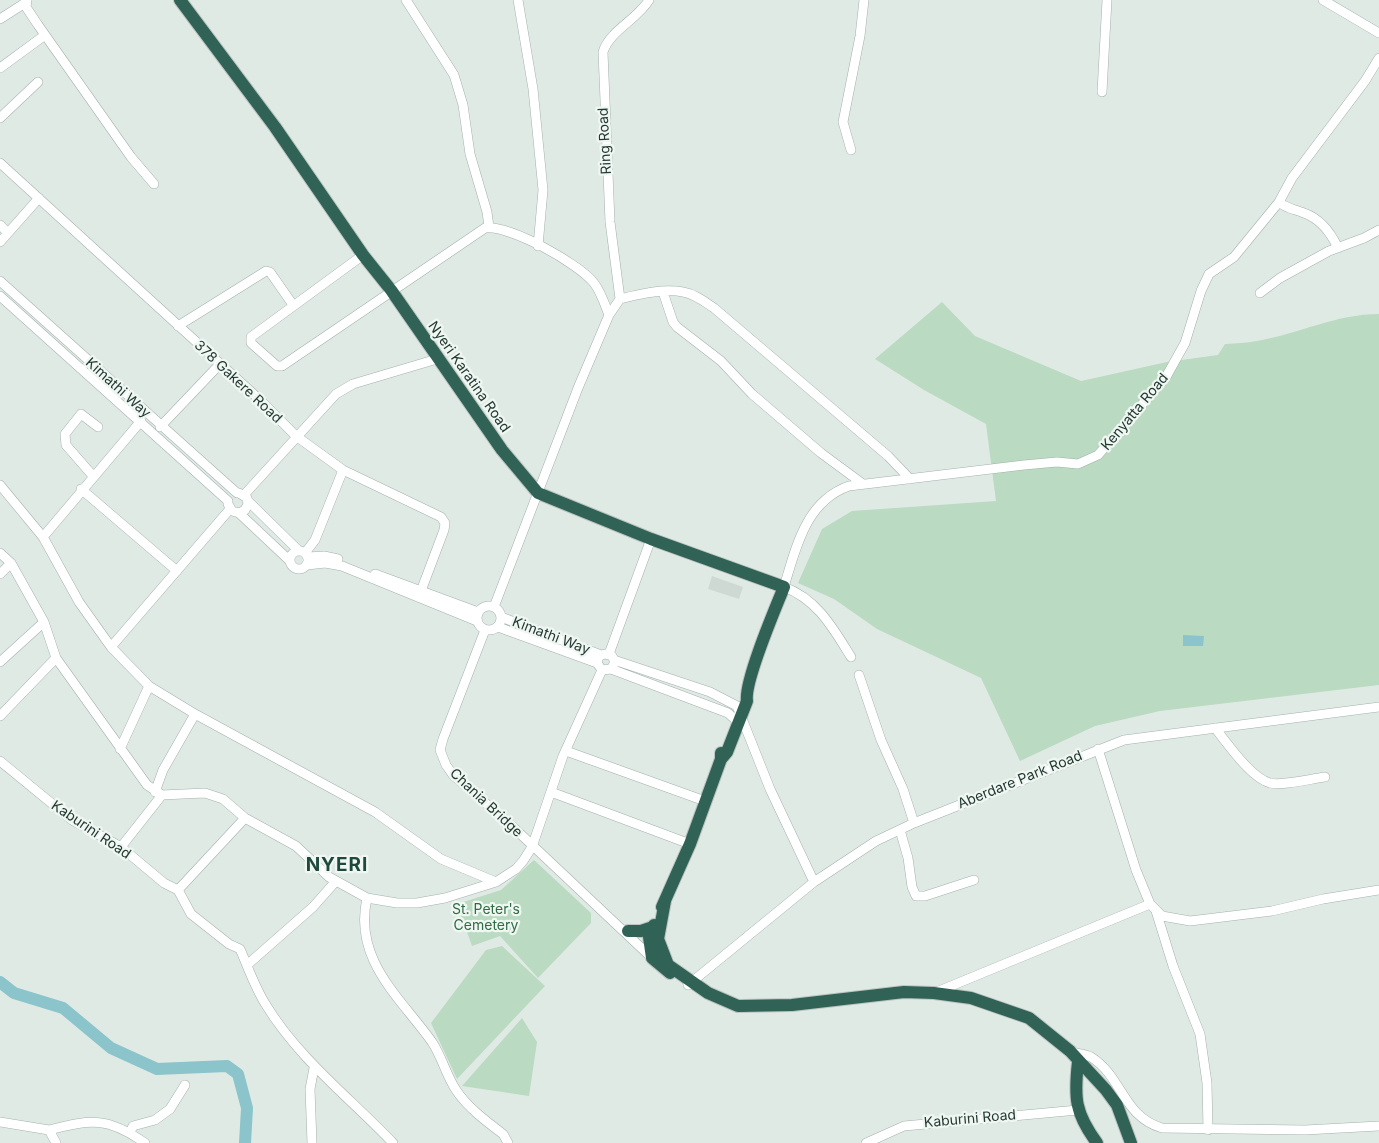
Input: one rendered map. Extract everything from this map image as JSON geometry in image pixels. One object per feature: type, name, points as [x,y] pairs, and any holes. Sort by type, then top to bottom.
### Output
[{"type":"highway","name":"Nyeri Karatina Road","points":[[180,0],[275,127],[363,255],[392,290],[437,359],[502,450],[538,493],[651,539],[784,587]]},
{"type":"highway","points":[[784,587],[757,660],[746,694],[747,701],[739,717],[727,752],[721,759],[690,844],[653,927],[650,937],[651,954],[693,986],[738,1006],[792,1005],[904,992],[934,992],[971,998],[1029,1018],[1070,1051],[1078,1062],[1096,1079],[1117,1105],[1131,1143]]},
{"type":"highway","points":[[665,901],[658,939],[668,965],[693,986]]},
{"type":"highway","points":[[628,932],[641,931],[653,927]]},
{"type":"highway","points":[[1078,1062],[1075,1096],[1078,1110],[1086,1128],[1097,1143]]},
{"type":"street","points":[[406,0],[454,75],[463,105],[470,154],[489,227]]},
{"type":"street","points":[[518,0],[533,89],[542,190],[538,246]]},
{"type":"street","name":"Ring Road","points":[[620,299],[610,222],[603,52],[611,38],[649,0]]},
{"type":"street","points":[[852,150],[843,122],[860,36],[864,0]]},
{"type":"street","points":[[1102,92],[1108,0]]},
{"type":"street","points":[[1323,0],[1379,33]]},
{"type":"street","points":[[0,19],[26,2],[46,35],[131,157],[154,184]]},
{"type":"street","points":[[0,68],[46,35]]},
{"type":"street","name":"Kenyatta Road","points":[[784,587],[807,521],[820,504],[834,491],[864,484],[1048,463],[1078,464],[1098,455],[1166,378],[1185,343],[1201,291],[1209,274],[1234,257],[1279,202],[1292,178],[1365,81],[1379,58]]},
{"type":"street","points":[[0,118],[38,82]]},
{"type":"street","name":"378 Gakere Road","points":[[0,162],[296,436],[343,470],[441,517],[444,523],[444,530],[422,591]]},
{"type":"street","points":[[0,242],[38,198]]},
{"type":"street","points":[[1279,202],[1287,209],[1305,213],[1316,220],[1331,233],[1338,248]]},
{"type":"street","points":[[0,225],[8,233]]},
{"type":"street","points":[[363,255],[251,337],[252,343],[280,366],[489,227],[516,233],[576,267],[594,283],[608,315]]},
{"type":"street","points":[[1260,293],[1280,278],[1329,251],[1364,238],[1379,230]]},
{"type":"street","points":[[178,326],[266,271],[270,272],[293,305]]},
{"type":"street","name":"Kimathi Way","points":[[0,280],[160,427],[243,496],[305,556]]},
{"type":"street","points":[[494,607],[578,388],[608,315],[620,299],[682,291],[696,296],[714,308],[888,456],[910,479]]},
{"type":"street","points":[[663,292],[673,322],[677,327],[721,361],[752,394],[820,453],[864,484]]},
{"type":"street","name":"Kimathi Way","points":[[0,296],[141,421],[239,513]]},
{"type":"street","points":[[110,647],[177,571],[229,505],[231,496],[243,496],[336,394],[345,388],[437,359]]},
{"type":"street","points":[[160,427],[219,365]]},
{"type":"street","points":[[93,476],[66,444],[64,434],[81,414],[98,427]]},
{"type":"street","points":[[43,536],[81,489],[141,421]]},
{"type":"street","points":[[243,496],[247,508],[239,513],[290,561],[296,569],[303,569],[305,556],[315,540],[343,470]]},
{"type":"street","points":[[0,485],[43,536],[79,602],[110,647],[149,686],[195,714],[376,812],[441,859],[496,882]]},
{"type":"street","points":[[81,489],[177,571]]},
{"type":"street","points":[[0,553],[11,564],[44,622],[56,658],[147,785],[159,794],[205,793],[223,799],[245,818],[296,846],[336,881],[367,898],[382,902],[417,903],[446,898],[496,882],[516,869],[532,847],[566,751],[606,662],[651,539]]},
{"type":"street","points":[[290,561],[293,553],[342,566],[478,617]]},
{"type":"street","points":[[305,556],[324,556],[339,559],[422,591],[478,617],[484,630],[492,630],[498,627],[501,617],[494,607],[487,606],[478,617]]},
{"type":"street","points":[[0,574],[11,564]]},
{"type":"street","points":[[784,587],[798,592],[816,606],[851,657]]},
{"type":"street","name":"Kimathi Way","points":[[501,617],[606,662]]},
{"type":"street","points":[[0,662],[44,622]]},
{"type":"street","name":"Kimathi Way","points":[[498,627],[606,662]]},
{"type":"street","name":"Chania Bridge","points":[[484,630],[440,750],[446,765],[453,775],[513,827],[532,847],[651,954],[668,965]]},
{"type":"street","points":[[0,716],[56,658]]},
{"type":"street","points":[[606,662],[739,717],[770,789],[814,882]]},
{"type":"street","points":[[859,675],[881,740],[914,823]]},
{"type":"street","points":[[120,749],[149,686]]},
{"type":"street","name":"Aberdare Park Road","points":[[693,986],[757,926],[814,882],[876,842],[914,823],[1098,749],[1141,736],[1379,707]]},
{"type":"street","points":[[121,847],[159,794],[163,770],[195,714]]},
{"type":"street","points":[[1215,728],[1242,761],[1265,781],[1276,784],[1324,777]]},
{"type":"street","points":[[1098,749],[1136,870],[1153,908],[1173,966],[1200,1034],[1207,1082],[1208,1130]]},
{"type":"street","points":[[566,751],[705,801]]},
{"type":"street","name":"Kaburini Road","points":[[0,761],[72,820],[121,847],[164,883],[178,890],[191,914],[229,944],[240,949],[264,1003],[314,1068],[360,1108],[393,1143]]},
{"type":"street","points":[[551,792],[690,844]]},
{"type":"street","points":[[178,890],[245,818]]},
{"type":"street","points":[[900,830],[908,858],[912,888],[916,896],[925,896],[974,880]]},
{"type":"street","points":[[247,965],[313,907],[336,881]]},
{"type":"street","points":[[1153,908],[1162,916],[1190,921],[1272,911],[1324,899],[1379,890]]},
{"type":"street","points":[[367,898],[364,909],[365,926],[374,964],[385,982],[432,1042],[458,1093],[503,1134],[508,1143]]},
{"type":"street","name":"Chania Bridge","points":[[589,898],[651,954]]},
{"type":"street","points":[[934,992],[1153,908]]},
{"type":"street","points":[[1070,1051],[1090,1057],[1096,1062],[1115,1082],[1138,1116],[1150,1124],[1162,1128],[1305,1130],[1379,1126]]},
{"type":"street","points":[[312,1143],[310,1089],[314,1068]]},
{"type":"street","points":[[130,1132],[135,1125],[156,1120],[170,1110],[185,1085]]},
{"type":"street","name":"Kaburini Road","points":[[866,1143],[904,1126],[1078,1110]]},
{"type":"street","points":[[0,1122],[49,1130],[78,1123],[102,1122],[121,1127],[145,1143]]},
{"type":"street","points":[[49,1130],[56,1143]]},
{"type":"shaded area","points":[[712,576],[743,587],[739,599],[708,589]]},
{"type":"green space","points":[[942,302],[975,336],[1081,381],[1167,362],[1218,355],[1225,344],[1257,341],[1348,317],[1379,314],[1379,685],[1160,711],[1095,726],[1020,761],[981,678],[877,629],[834,599],[798,583],[822,529],[852,511],[996,501],[986,424],[924,390],[875,359]]},
{"type":"green space","name":"St. Peter's Cemetery","points":[[534,860],[591,913],[591,923],[538,978],[500,936],[472,946],[457,904],[501,890]]},
{"type":"green space","points":[[502,946],[545,986],[457,1079],[431,1023],[486,950]]},
{"type":"green space","points":[[522,1018],[537,1042],[529,1096],[462,1086]]},
{"type":"water","points":[[1183,635],[1204,636],[1203,646],[1183,646]]},
{"type":"waterway","points":[[0,982],[14,993],[63,1008],[111,1048],[157,1069],[227,1066],[238,1074],[247,1108],[245,1143]]},
{"type":"district","name":"NYERI","points":[[337,865]]}]
